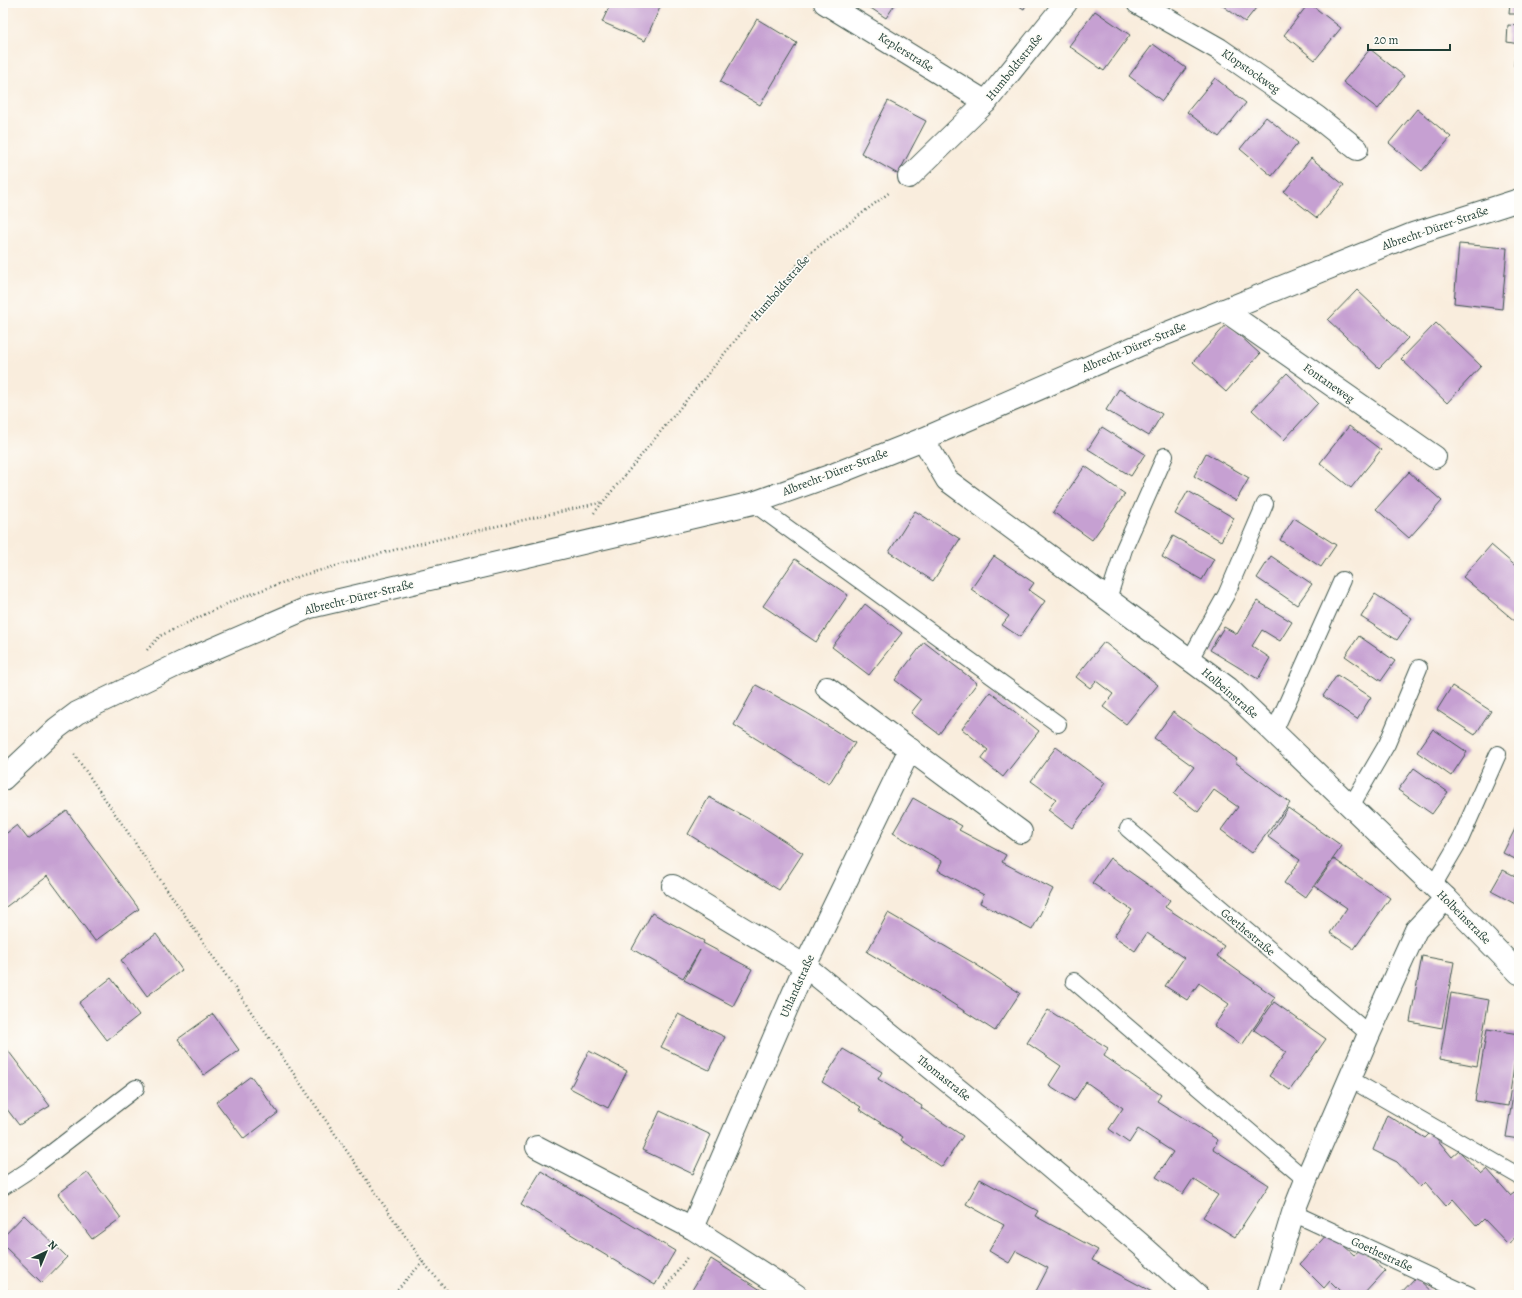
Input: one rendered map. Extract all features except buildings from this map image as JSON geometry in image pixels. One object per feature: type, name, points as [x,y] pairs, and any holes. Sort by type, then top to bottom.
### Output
[{"type":"street","name":"Keplerstraße","points":[[825,3],[986,102]]},
{"type":"street","name":"Humboldtstraße","points":[[909,177],[986,102],[1066,3]]},
{"type":"street","name":"Klopstockweg","points":[[1138,3],[1219,49],[1317,117],[1357,149]]},
{"type":"street","name":"Albrecht-Dürer-Straße","points":[[3,779],[57,728],[76,713],[183,662],[310,608],[753,503],[835,474],[923,439],[1224,310],[1413,234],[1519,200]]},
{"type":"street","name":"Fontaneweg","points":[[1224,310],[1435,457]]},
{"type":"street","name":"Holbeinstraße","points":[[923,439],[947,480],[1228,688],[1440,892],[1519,973]]},
{"type":"street","points":[[827,688],[1021,832]]},
{"type":"street","name":"Uhlandstraße","points":[[692,1228],[805,966],[910,749]]},
{"type":"street","name":"Thomastraße","points":[[673,886],[805,966],[967,1097],[1139,1242],[1197,1295]]},
{"type":"street","points":[[1268,1295],[1293,1213],[1306,1180],[1416,930],[1440,892]]},
{"type":"street","points":[[537,1147],[692,1228],[796,1295]]},
{"type":"lane","points":[[1108,599],[1124,549],[1165,456]]},
{"type":"lane","points":[[753,503],[1058,724]]},
{"type":"lane","points":[[1190,659],[1226,595],[1265,504]]},
{"type":"lane","points":[[1274,732],[1342,580]]},
{"type":"lane","points":[[1351,806],[1387,744],[1418,668]]},
{"type":"lane","points":[[1440,892],[1460,840],[1498,754]]},
{"type":"lane","name":"Goethestraße","points":[[1128,830],[1369,1034]]},
{"type":"lane","points":[[1074,980],[1306,1180]]},
{"type":"lane","points":[[1350,1079],[1519,1176]]},
{"type":"lane","points":[[3,1187],[32,1168],[136,1088]]},
{"type":"lane","name":"Goethestraße","points":[[1293,1213],[1470,1295]]},
{"type":"path","name":"Humboldtstraße","points":[[567,546],[802,259],[909,177]]},
{"type":"path","points":[[74,754],[423,1262],[451,1295]]},
{"type":"path","points":[[661,1295],[691,1252],[692,1228]]},
{"type":"path","points":[[392,1295],[423,1262]]},
{"type":"path","points":[[3,1287],[13,1295]]}]
